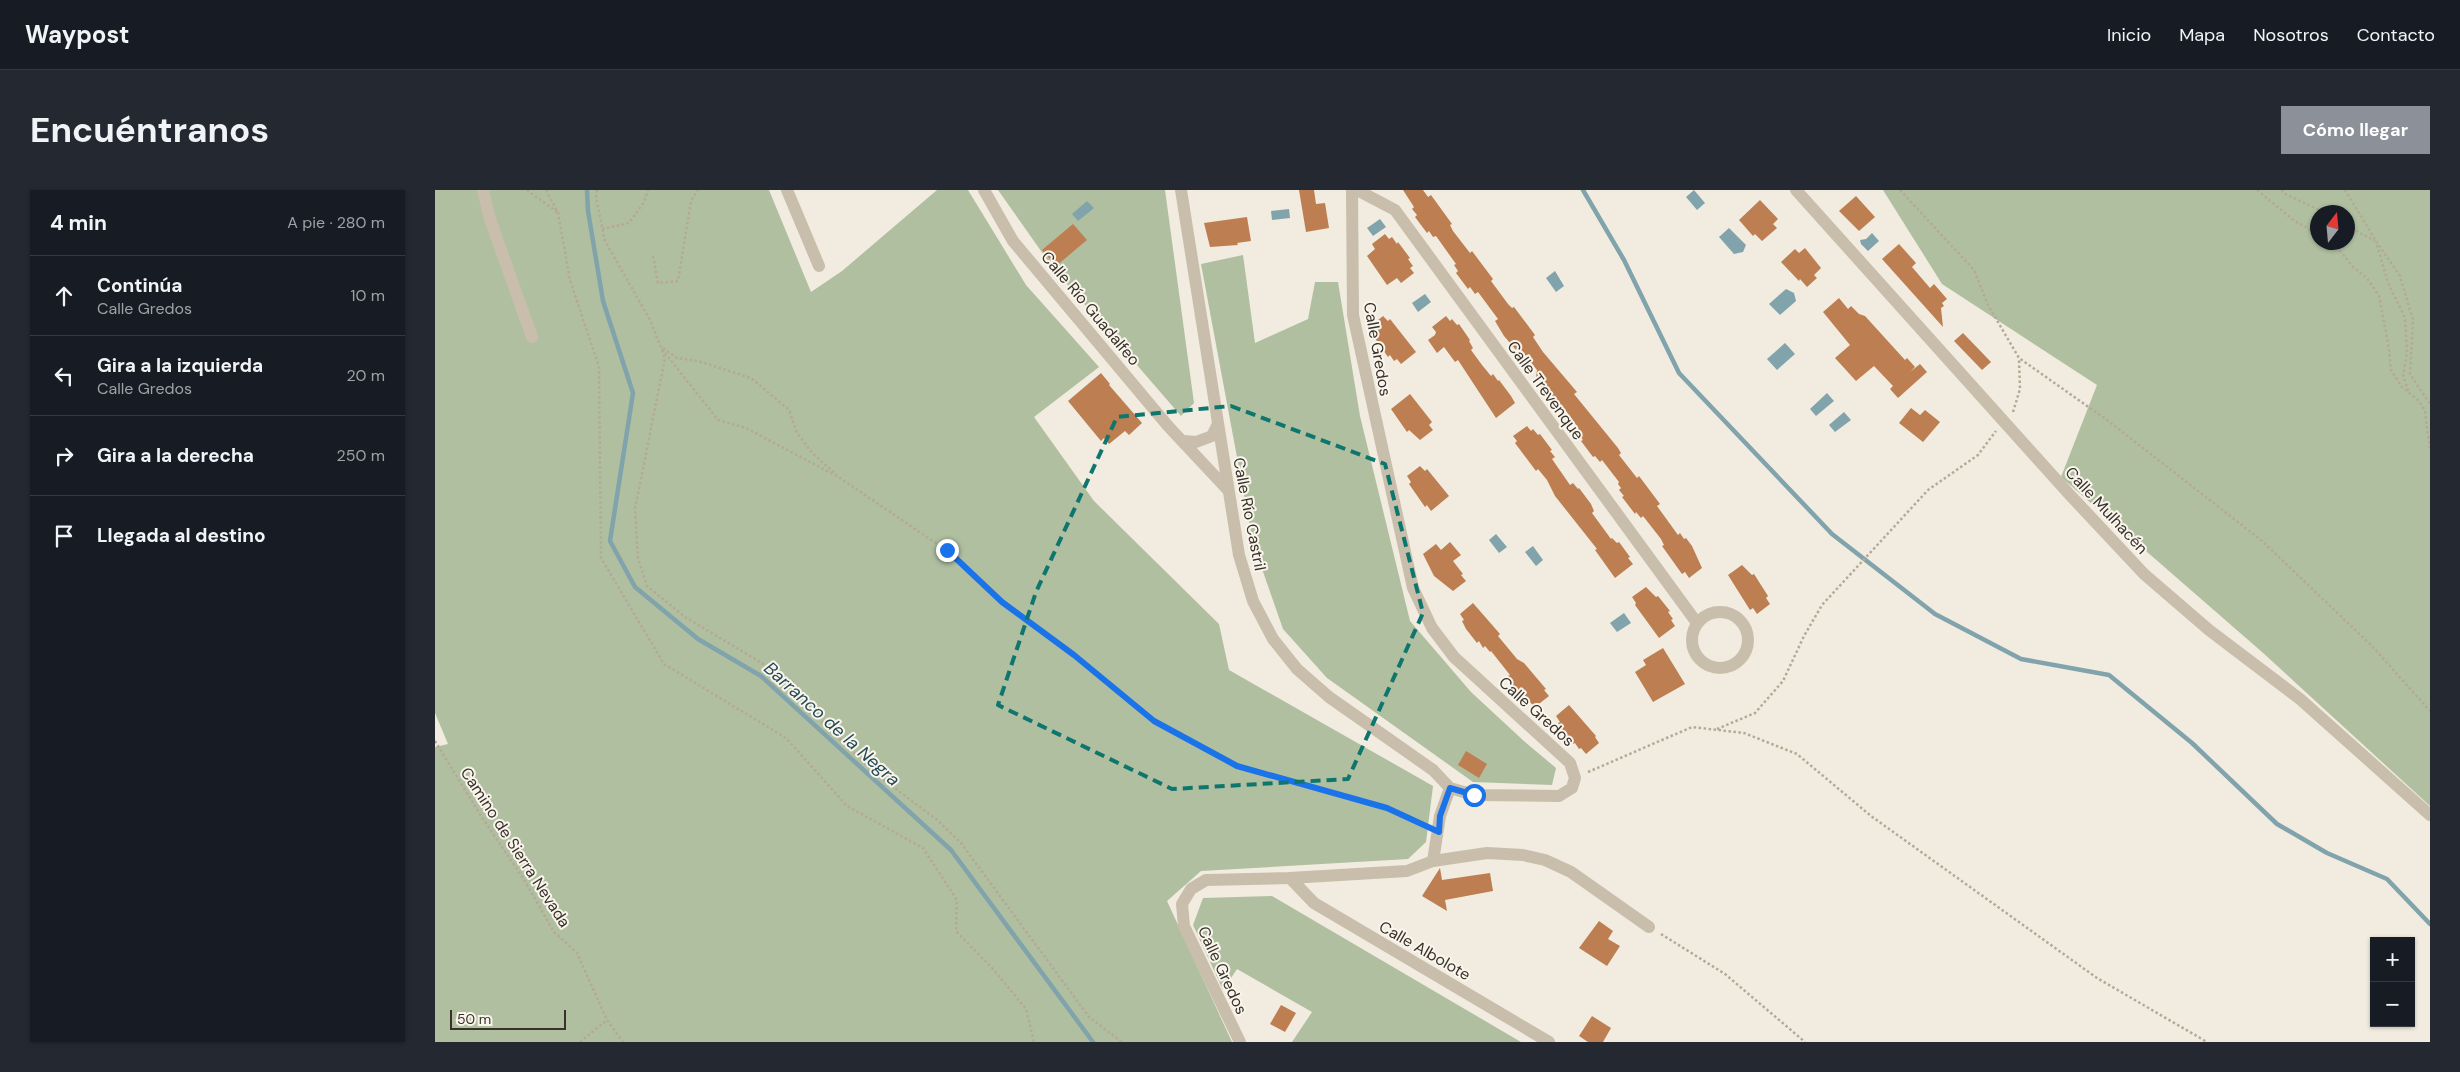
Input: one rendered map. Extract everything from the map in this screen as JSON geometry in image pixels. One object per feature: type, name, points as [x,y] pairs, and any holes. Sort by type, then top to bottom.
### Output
[{"type":"street","points":[[483,190],[489,219],[532,337]]},
{"type":"street","points":[[787,190],[819,266]]},
{"type":"street","name":"Calle Río Guadalfeo","points":[[984,190],[1013,241],[1183,441],[1227,489]]},
{"type":"street","name":"Calle Río Castril","points":[[1181,190],[1227,489],[1239,555],[1253,601],[1273,640],[1297,669],[1329,697],[1433,770],[1450,788]]},
{"type":"street","name":"Calle Gredos","points":[[1352,190],[1353,315],[1413,588],[1432,628],[1454,657],[1570,763],[1575,778]]},
{"type":"street","name":"Calle Trevenque","points":[[1357,190],[1395,210],[1697,623]]},
{"type":"street","name":"Calle Mulhacén","points":[[1796,190],[2004,420],[2070,496],[2144,574],[2209,630],[2300,699],[2430,815]]},
{"type":"street","points":[[1183,441],[1196,442],[1212,436],[1218,424]]},
{"type":"street","points":[[1713,612],[1731,614],[1738,618],[1747,633],[1746,651],[1741,658],[1725,668],[1716,668],[1699,659],[1691,641],[1697,623],[1704,616],[1713,612]]},
{"type":"street","points":[[1433,862],[1440,816],[1450,788],[1474,795],[1559,796],[1571,788],[1575,778]]},
{"type":"street","name":"Calle Gredos","points":[[1240,1042],[1184,926],[1182,904],[1191,889],[1206,880],[1290,878],[1407,871],[1433,862],[1487,853],[1523,855],[1545,860],[1571,872],[1649,927]]},
{"type":"street","name":"Calle Albolote","points":[[1290,878],[1314,904],[1549,1042]]},
{"type":"path","points":[[527,190],[558,213]]},
{"type":"path","points":[[546,190],[558,213],[570,280],[599,367],[601,558],[664,664],[786,738],[847,806],[923,848],[957,900],[957,931],[994,970],[1025,1009],[1034,1042]]},
{"type":"path","points":[[597,190],[595,197],[605,241],[650,320],[665,358],[660,393],[645,451],[635,509],[639,558],[647,586],[685,617],[795,683],[824,724],[876,774],[936,819],[961,843],[1089,1018],[1122,1042]]},
{"type":"path","points":[[602,229],[629,223],[644,202],[648,190]]},
{"type":"path","points":[[653,256],[658,283],[677,282],[691,201],[699,190]]},
{"type":"path","points":[[1900,190],[1974,270],[1988,305],[2019,358],[2107,420],[2261,540],[2371,645],[2430,711]]},
{"type":"path","points":[[2257,190],[2292,219],[2310,230]]},
{"type":"path","points":[[2282,190],[2283,193],[2310,206]]},
{"type":"path","points":[[2345,190],[2400,276],[2413,320],[2410,374],[2430,404]]},
{"type":"path","points":[[2355,230],[2376,241],[2387,283],[2405,318],[2407,352],[2403,375],[2410,394]]},
{"type":"path","points":[[2338,250],[2353,267],[2367,278],[2379,296],[2389,348],[2391,370],[2401,387],[2425,411],[2430,449]]},
{"type":"path","points":[[660,346],[677,358],[698,361],[751,378],[789,410],[797,433],[812,452],[840,478]]},
{"type":"path","points":[[660,346],[718,420],[746,428],[840,478],[947,550],[1002,602],[1074,655],[1154,721],[1237,766],[1387,808],[1439,832]]},
{"type":"path","points":[[1715,730],[1755,713],[1783,681],[1804,636],[1823,605],[1929,490],[1978,455],[2004,420],[2015,409],[2021,388],[2019,358]]},
{"type":"path","points":[[1575,778],[1691,727],[1744,733],[1797,754],[1871,816],[2097,978],[2207,1042]]},
{"type":"path","name":"Camino de Sierra Nevada","points":[[435,741],[483,819],[523,878],[554,932],[577,953],[607,1020],[623,1042]]},
{"type":"path","points":[[1649,927],[1725,974],[1805,1042]]},
{"type":"path","points":[[580,1042],[607,1020]]},
{"type":"highlighted area","points":[[1231,406],[1385,464],[1423,613],[1348,779],[1172,789],[998,705],[1036,592],[1117,417]]},
{"type":"green space","points":[[435,190],[769,190],[811,292],[842,271],[937,190],[968,190],[1026,285],[1099,367],[1034,417],[1094,501],[1219,624],[1229,670],[1433,786],[1426,842],[1408,859],[1201,871],[1167,901],[1232,1042],[435,1042],[435,747],[448,744],[435,713]]},
{"type":"green space","points":[[998,190],[1165,190],[1194,403],[1181,416],[1053,268]]},
{"type":"green space","points":[[1883,190],[2430,190],[2430,806],[2262,652],[2061,477],[2097,385],[1942,284]]},
{"type":"green space","points":[[1243,255],[1255,343],[1308,319],[1315,282],[1338,282],[1360,416],[1410,621],[1471,692],[1556,768],[1552,785],[1473,782],[1327,678],[1283,629],[1253,543],[1201,264]]},
{"type":"green space","points":[[1272,896],[1521,1042],[1292,1042],[1312,1012],[1237,969],[1223,990],[1193,925],[1203,898]]},
{"type":"water","points":[[1694,190],[1705,203],[1697,210],[1686,197]]},
{"type":"water","points":[[1087,201],[1094,208],[1078,221],[1072,214]]},
{"type":"water","points":[[1289,209],[1290,218],[1272,220],[1271,211]]},
{"type":"water","points":[[1380,219],[1386,227],[1373,236],[1367,228]]},
{"type":"water","points":[[1729,228],[1746,245],[1743,252],[1734,254],[1719,237]]},
{"type":"water","points":[[1872,233],[1879,241],[1868,251],[1861,244],[1860,240],[1866,239]]},
{"type":"water","points":[[1555,271],[1564,286],[1556,292],[1546,278]]},
{"type":"water","points":[[1786,289],[1794,293],[1796,301],[1780,315],[1769,304]]},
{"type":"water","points":[[1425,294],[1431,302],[1418,312],[1412,303]]},
{"type":"water","points":[[1785,343],[1795,354],[1777,370],[1767,359]]},
{"type":"water","points":[[1827,393],[1834,401],[1816,416],[1810,409]]},
{"type":"water","points":[[1844,412],[1851,420],[1835,432],[1829,425]]},
{"type":"water","points":[[1496,534],[1507,547],[1499,553],[1489,540]]},
{"type":"water","points":[[1533,546],[1543,560],[1536,566],[1525,552]]},
{"type":"water","points":[[1624,613],[1631,623],[1617,632],[1610,623]]},
{"type":"building","points":[[1299,190],[1314,190],[1316,204],[1325,203],[1329,228],[1306,232]]},
{"type":"building","points":[[1403,190],[1423,190],[1428,197],[1431,195],[1452,224],[1450,225],[1453,231],[1470,253],[1472,251],[1493,279],[1491,281],[1508,304],[1512,308],[1514,307],[1535,335],[1533,337],[1543,352],[1577,392],[1574,394],[1618,448],[1621,453],[1619,455],[1637,478],[1639,476],[1660,504],[1657,506],[1678,535],[1680,533],[1692,546],[1702,568],[1689,578],[1685,572],[1682,574],[1662,546],[1664,545],[1661,539],[1643,516],[1641,518],[1636,512],[1635,514],[1622,497],[1624,496],[1619,490],[1621,488],[1618,484],[1619,482],[1602,460],[1600,462],[1595,456],[1593,457],[1581,441],[1583,440],[1578,434],[1580,432],[1577,426],[1561,404],[1558,406],[1553,400],[1551,401],[1539,385],[1541,384],[1536,378],[1537,370],[1519,347],[1516,350],[1504,336],[1495,321],[1498,319],[1478,292],[1475,294],[1470,287],[1468,289],[1456,273],[1458,271],[1454,265],[1456,264],[1436,236],[1433,237],[1429,231],[1427,233],[1415,217],[1417,215],[1412,209],[1414,207]]},
{"type":"building","points":[[1856,196],[1875,217],[1859,231],[1839,211]]},
{"type":"building","points":[[1760,200],[1778,219],[1773,224],[1777,228],[1762,241],[1755,234],[1753,236],[1739,220]]},
{"type":"building","points":[[1247,217],[1251,241],[1237,243],[1238,245],[1210,247],[1204,223]]},
{"type":"building","points":[[1073,224],[1087,240],[1056,266],[1042,250]]},
{"type":"building","points":[[1385,234],[1389,239],[1392,237],[1397,244],[1398,242],[1410,258],[1408,259],[1413,266],[1410,268],[1414,273],[1401,283],[1397,278],[1387,285],[1367,256],[1375,249],[1372,244]]},
{"type":"building","points":[[1899,244],[1916,263],[1912,267],[1930,288],[1934,284],[1947,299],[1942,303],[1944,306],[1941,308],[1943,327],[1882,259]]},
{"type":"building","points":[[1805,248],[1821,268],[1814,275],[1817,278],[1807,287],[1781,262],[1795,249],[1799,253]]},
{"type":"building","points":[[1839,298],[1848,309],[1851,306],[1859,314],[1865,316],[1905,360],[1907,358],[1915,367],[1910,372],[1920,364],[1927,372],[1898,398],[1890,389],[1893,386],[1874,366],[1856,381],[1835,358],[1850,345],[1823,312]]},
{"type":"building","points":[[1383,316],[1388,321],[1390,319],[1416,352],[1401,364],[1397,359],[1394,361],[1390,355],[1388,357],[1372,334],[1374,332],[1370,327]]},
{"type":"building","points":[[1446,316],[1450,321],[1452,319],[1457,325],[1459,324],[1470,340],[1473,348],[1471,350],[1491,376],[1493,374],[1499,380],[1515,403],[1496,418],[1458,360],[1455,362],[1444,347],[1437,353],[1428,340],[1436,332],[1432,327]]},
{"type":"building","points":[[1963,333],[1991,362],[1982,370],[1954,341]]},
{"type":"building","points":[[1101,373],[1142,423],[1129,435],[1125,431],[1109,444],[1104,438],[1101,441],[1068,401]]},
{"type":"building","points":[[1410,394],[1432,422],[1429,425],[1433,430],[1420,440],[1409,430],[1407,432],[1391,409]]},
{"type":"building","points":[[1911,408],[1920,415],[1925,410],[1940,422],[1923,442],[1899,423]]},
{"type":"building","points":[[1527,426],[1531,431],[1533,429],[1538,435],[1540,434],[1552,450],[1550,451],[1555,457],[1552,459],[1570,485],[1573,483],[1579,488],[1591,504],[1594,511],[1592,513],[1611,539],[1617,543],[1619,542],[1630,557],[1628,558],[1633,564],[1615,578],[1595,550],[1597,549],[1555,496],[1547,480],[1538,469],[1536,471],[1515,443],[1517,441],[1513,436]]},
{"type":"building","points":[[1420,466],[1425,471],[1427,469],[1449,496],[1431,511],[1427,505],[1425,507],[1409,484],[1411,482],[1407,476]]},
{"type":"building","points":[[1450,542],[1461,555],[1453,561],[1466,581],[1453,591],[1434,576],[1423,554],[1436,544],[1441,550]]},
{"type":"building","points":[[1742,565],[1752,575],[1754,574],[1768,596],[1766,598],[1770,604],[1757,614],[1753,608],[1750,610],[1728,575]]},
{"type":"building","points":[[1646,587],[1656,597],[1658,596],[1670,611],[1668,612],[1675,626],[1659,638],[1635,605],[1636,603],[1632,597]]},
{"type":"building","points":[[1473,603],[1500,634],[1498,636],[1517,659],[1524,663],[1546,689],[1544,690],[1549,696],[1535,707],[1511,684],[1512,682],[1508,676],[1510,675],[1491,651],[1485,646],[1483,648],[1479,641],[1477,643],[1466,629],[1460,614]]},
{"type":"building","points":[[1663,648],[1685,684],[1653,702],[1635,672],[1646,665],[1643,660]]},
{"type":"building","points":[[1569,705],[1596,736],[1599,743],[1586,754],[1575,743],[1573,744],[1558,723],[1560,722],[1556,716]]},
{"type":"building","points":[[1466,751],[1487,764],[1479,778],[1458,765]]},
{"type":"building","points":[[1440,868],[1442,880],[1490,873],[1493,891],[1445,900],[1447,911],[1422,896]]},
{"type":"building","points":[[1599,921],[1613,931],[1608,939],[1620,946],[1607,966],[1579,948]]},
{"type":"building","points":[[1281,1005],[1296,1013],[1285,1032],[1270,1024]]},
{"type":"building","points":[[1592,1016],[1611,1028],[1603,1042],[1588,1042],[1579,1036]]},
{"type":"waterway","name":"Barranco de la Negra","points":[[587,190],[588,211],[603,301],[633,393],[610,541],[635,587],[698,639],[761,676],[951,850],[1093,1042]]},
{"type":"waterway","points":[[1583,190],[1624,260],[1679,373],[1832,534],[1935,614],[2021,659],[2109,675],[2192,743],[2277,824],[2327,853],[2387,879],[2430,924]]},
{"type":"route","points":[[947,550],[1002,602],[1074,655],[1154,721],[1237,766],[1360,802],[1387,808],[1439,832],[1440,816],[1450,788],[1474,795]]}]
